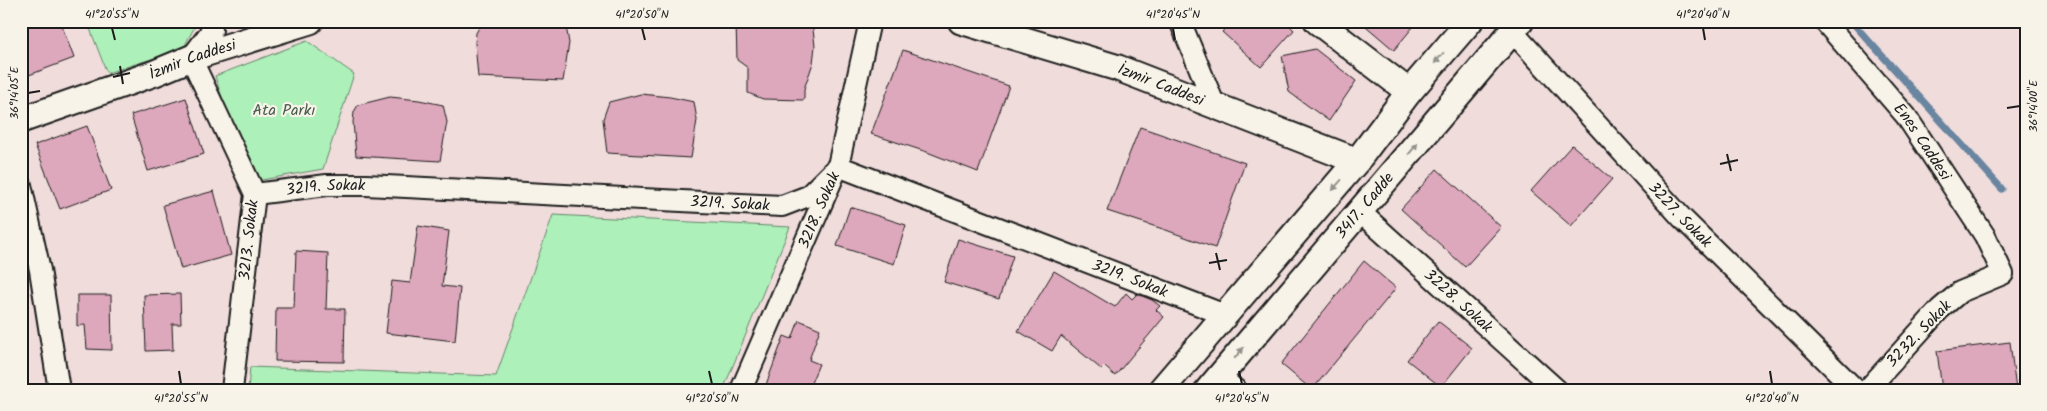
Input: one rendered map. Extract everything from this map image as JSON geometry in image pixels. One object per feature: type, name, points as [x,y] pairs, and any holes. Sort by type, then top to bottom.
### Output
[{"type":"street","points":[[191,58],[212,30],[210,21]]},
{"type":"street","name":"İzmir Caddesi","points":[[21,120],[155,73],[191,58],[310,21]]},
{"type":"street","name":"3218. Sokak","points":[[741,390],[838,166],[870,21]]},
{"type":"street","name":"İzmir Caddesi","points":[[961,21],[1118,68],[1358,161]]},
{"type":"street","points":[[1180,21],[1215,106]]},
{"type":"street","points":[[1317,21],[1409,92]]},
{"type":"street","name":"3417. Cadde","points":[[1161,390],[1358,161],[1409,92],[1470,21]]},
{"type":"street","name":"Enes Caddesi","points":[[1824,21],[1906,116],[1985,236],[2003,274]]},
{"type":"street","name":"3417. Cadde","points":[[1221,385],[1359,211],[1517,26]]},
{"type":"street","name":"3227. Sokak","points":[[1517,26],[1682,218],[1856,390]]},
{"type":"street","name":"3213. Sokak","points":[[191,58],[255,194],[232,390]]},
{"type":"street","name":"3219. Sokak","points":[[255,194],[327,185],[366,185],[782,206],[808,196],[838,166],[1225,315]]},
{"type":"street","points":[[21,185],[40,270],[59,390]]},
{"type":"street","name":"3228. Sokak","points":[[1359,211],[1558,390]]},
{"type":"street","name":"3232. Sokak","points":[[1867,390],[1940,309],[1960,292],[2003,274]]},
{"type":"green space","points":[[87,21],[192,21],[194,28],[183,49],[107,73]]},
{"type":"green space","name":"Ata Parkı","points":[[307,41],[354,74],[323,169],[256,181],[230,122],[215,76]]},
{"type":"green space","points":[[553,215],[790,227],[723,390],[248,390],[250,367],[496,376]]},
{"type":"building","points":[[21,21],[60,21],[74,58],[21,78]]},
{"type":"building","points":[[498,21],[545,21],[566,26],[569,43],[563,81],[478,77],[476,33],[480,26]]},
{"type":"building","points":[[736,21],[812,21],[815,46],[813,63],[804,89],[804,100],[763,99],[748,93],[748,68],[737,60]]},
{"type":"building","points":[[1232,21],[1285,21],[1294,30],[1261,67],[1222,32]]},
{"type":"building","points":[[1360,21],[1418,21],[1394,50]]},
{"type":"building","points":[[1315,49],[1356,81],[1329,121],[1289,92],[1282,56]]},
{"type":"building","points":[[903,50],[1009,86],[978,172],[927,152],[871,134]]},
{"type":"building","points":[[641,94],[694,102],[697,120],[691,158],[607,153],[603,119],[609,102]]},
{"type":"building","points":[[390,97],[443,105],[447,122],[440,161],[356,156],[353,122],[354,112],[358,105]]},
{"type":"building","points":[[186,98],[204,154],[148,171],[131,115]]},
{"type":"building","points":[[87,126],[111,190],[60,209],[35,145]]},
{"type":"building","points":[[1140,127],[1245,163],[1215,248],[1107,211]]},
{"type":"building","points":[[1572,145],[1612,179],[1571,226],[1531,191]]},
{"type":"building","points":[[1437,169],[1501,227],[1465,267],[1401,209]]},
{"type":"building","points":[[214,191],[231,255],[181,269],[163,205]]},
{"type":"building","points":[[850,207],[906,225],[894,264],[837,246]]},
{"type":"building","points":[[418,226],[449,231],[442,286],[460,288],[455,341],[386,333],[392,281],[410,283]]},
{"type":"building","points":[[958,239],[1013,256],[999,299],[944,282]]},
{"type":"building","points":[[296,251],[328,253],[326,309],[345,309],[344,362],[275,361],[276,308],[294,308]]},
{"type":"building","points":[[1364,261],[1396,288],[1312,390],[1281,364]]},
{"type":"building","points":[[1054,271],[1115,307],[1126,293],[1132,299],[1137,294],[1152,300],[1160,306],[1156,310],[1164,317],[1115,376],[1104,366],[1101,369],[1061,336],[1052,351],[1018,331]]},
{"type":"building","points":[[180,294],[181,324],[172,324],[173,350],[146,351],[144,295]]},
{"type":"building","points":[[77,295],[111,295],[112,350],[87,349],[85,325],[77,326]]},
{"type":"building","points":[[799,320],[820,329],[809,360],[819,364],[808,390],[764,390],[784,336],[792,339]]},
{"type":"building","points":[[1438,321],[1472,348],[1441,387],[1407,360]]},
{"type":"building","points":[[2010,342],[2016,390],[1942,390],[1937,351]]},
{"type":"waterway","points":[[1851,21],[2002,189]]}]
